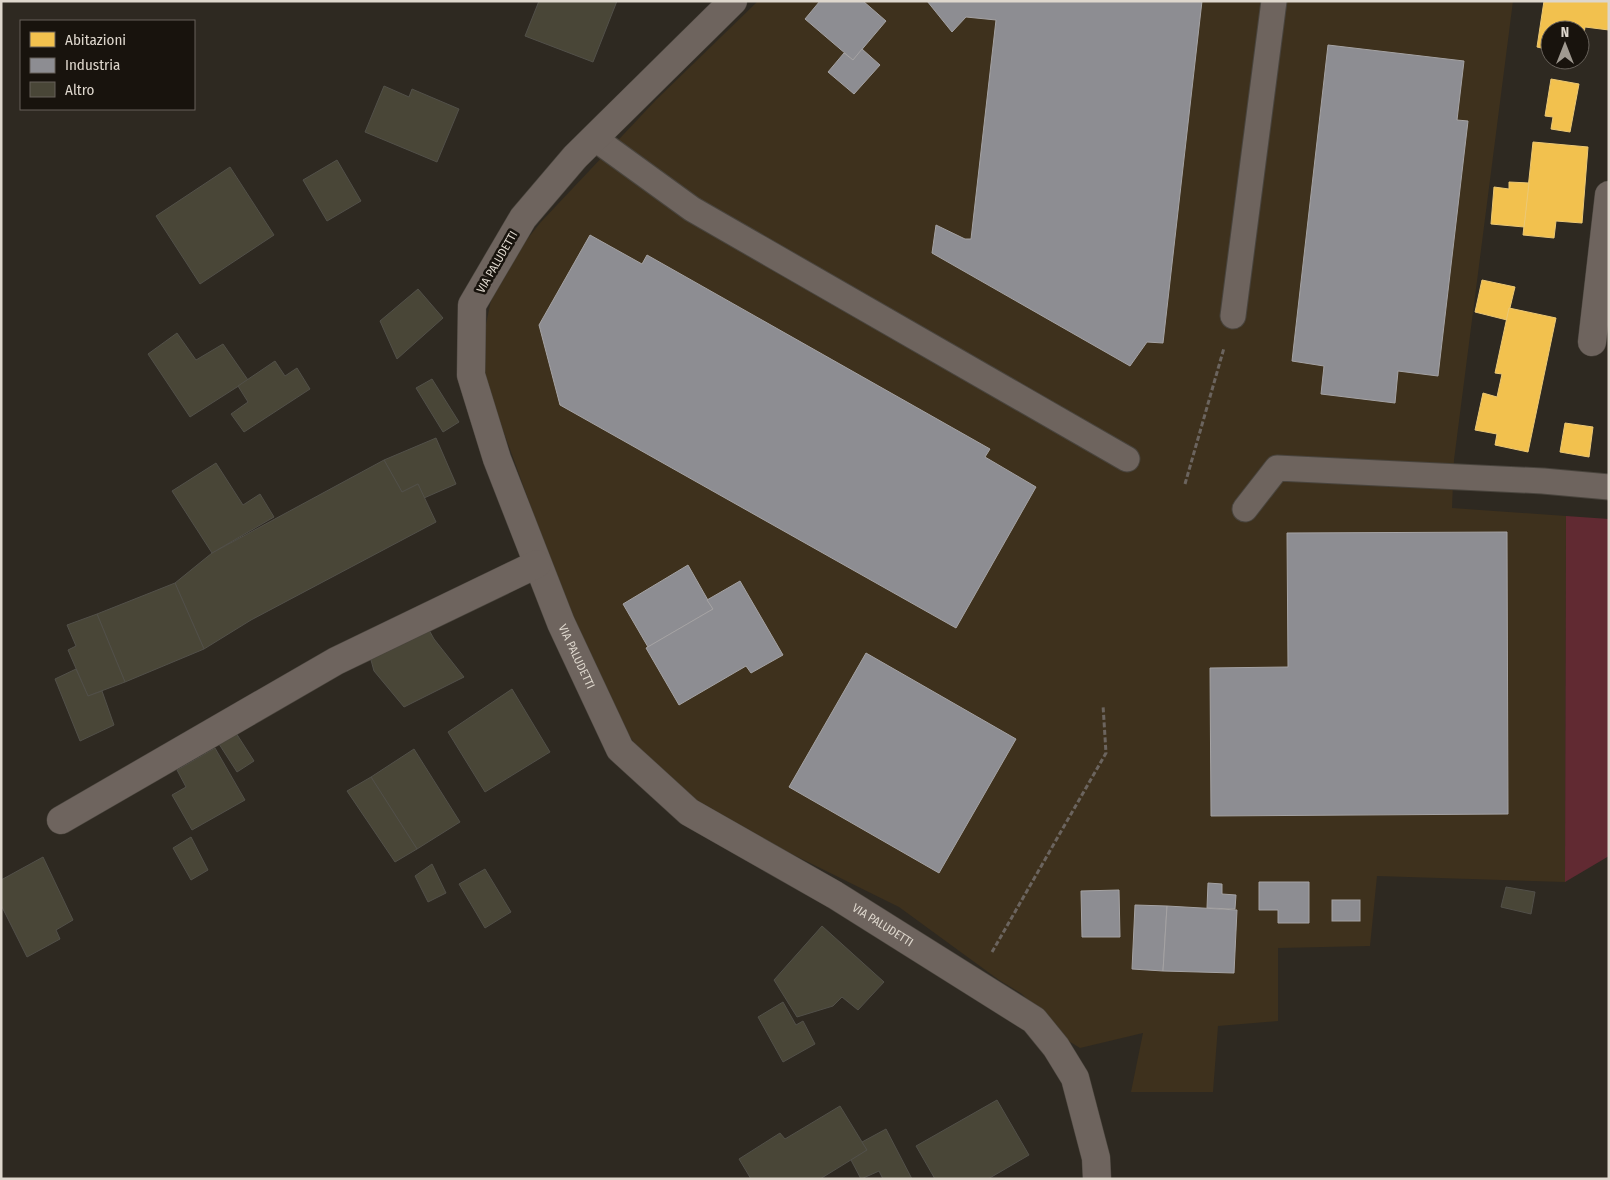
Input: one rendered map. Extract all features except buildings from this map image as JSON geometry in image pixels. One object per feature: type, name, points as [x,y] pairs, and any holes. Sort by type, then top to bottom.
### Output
[{"type":"street","name":"VIA PALUDETTI","points":[[733,1],[594,138],[523,218],[472,304],[471,375],[497,459],[537,564],[561,623],[620,749],[689,812],[835,895],[1034,1020],[1056,1047],[1075,1078],[1096,1158],[1097,1179]]},
{"type":"street","points":[[1592,342],[1609,195]]},
{"type":"street","points":[[61,820],[336,661],[537,564]]},
{"type":"lane","points":[[1233,316],[1274,1]]},
{"type":"lane","points":[[594,138],[692,209],[1127,459]]},
{"type":"lane","points":[[1245,509],[1277,468],[1543,481],[1609,487]]},
{"type":"path","points":[[1185,484],[1233,316]]},
{"type":"path","points":[[990,955],[1106,753],[1103,705]]},
{"type":"shaded area","points":[[758,1],[1513,1],[1454,460],[1452,508],[1566,516],[1565,882],[1377,876],[1370,946],[1278,948],[1278,1021],[1218,1026],[1213,1092],[1131,1092],[1143,1033],[1080,1048],[1062,1037],[1022,994],[999,980],[899,907],[725,821],[653,770],[624,728],[571,617],[483,375],[479,359],[492,295],[510,261],[540,223],[656,100]]},
{"type":"shaded area","points":[[1566,516],[1609,519],[1609,856],[1565,882]]}]
